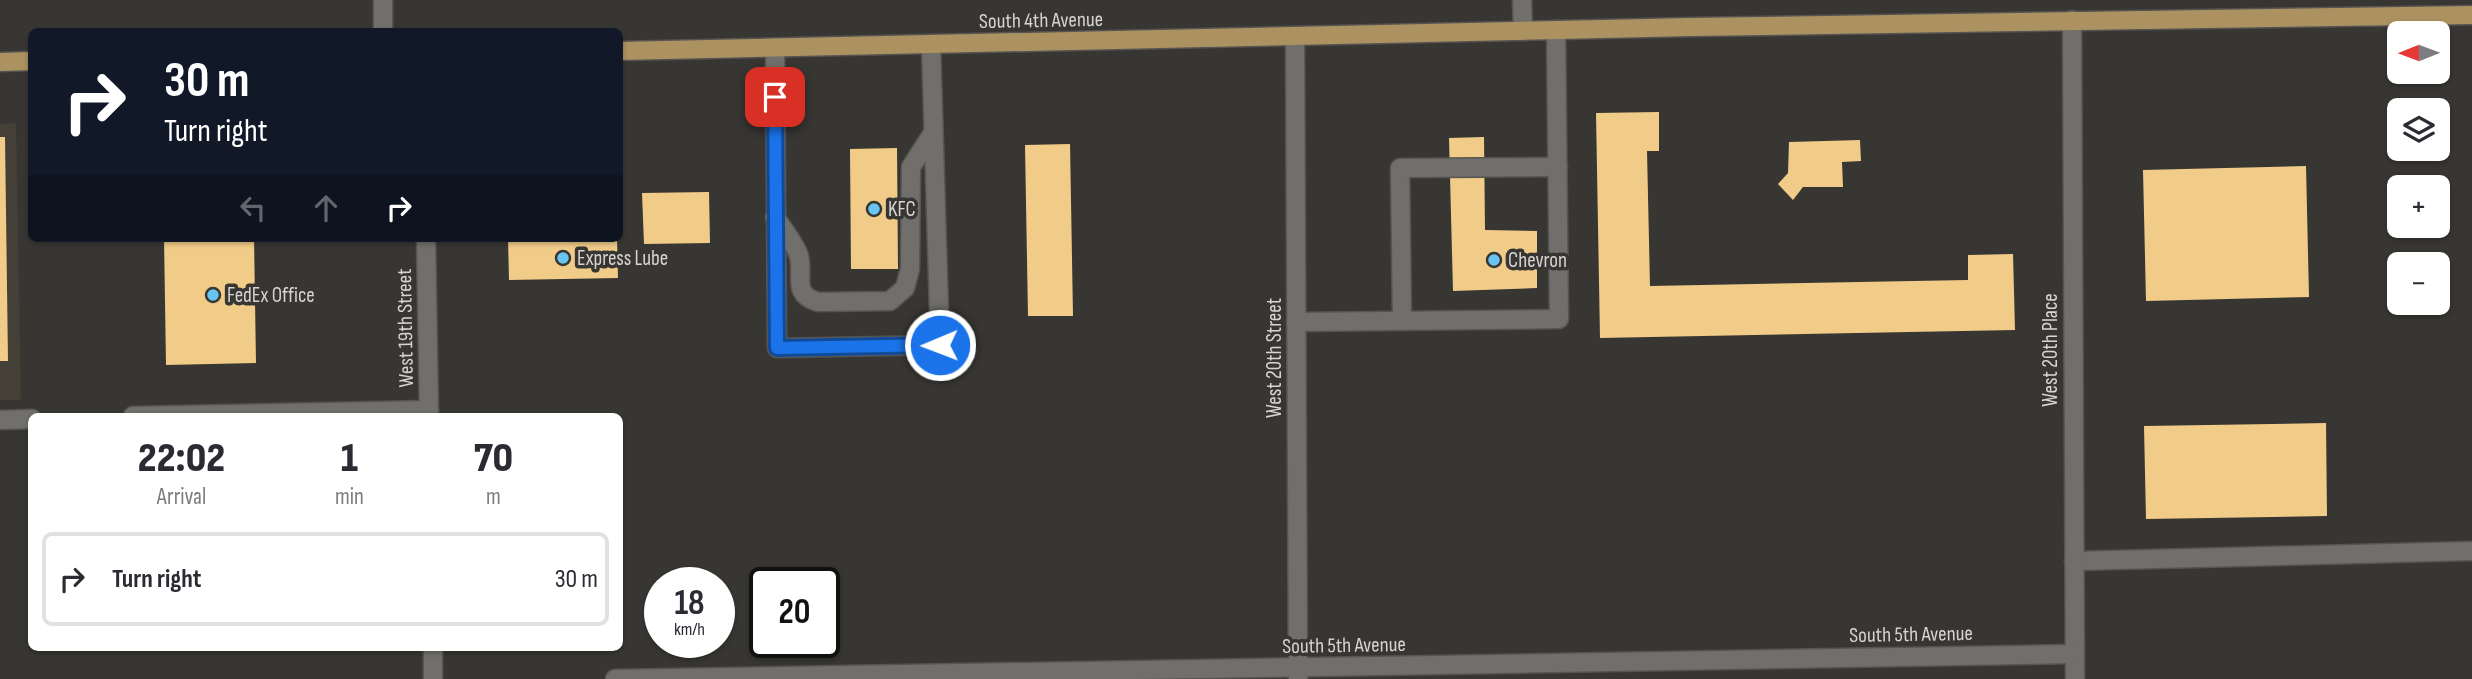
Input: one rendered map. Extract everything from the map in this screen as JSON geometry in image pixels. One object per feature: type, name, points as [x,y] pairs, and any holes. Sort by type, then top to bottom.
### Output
[{"type":"main road","name":"South 4th Avenue","points":[[623,51],[2072,20],[2449,8],[2472,15]]},
{"type":"main road","points":[[0,62],[28,61]]},
{"type":"street","points":[[383,0],[383,28]]},
{"type":"street","points":[[1522,0],[1523,31]]},
{"type":"street","name":"West 20th Place","points":[[2072,20],[2075,679]]},
{"type":"street","points":[[1296,322],[1559,319],[1556,30]]},
{"type":"street","name":"West 20th Street","points":[[1295,37],[1298,674]]},
{"type":"street","points":[[775,48],[777,348],[940,345],[931,45]]},
{"type":"street","points":[[775,217],[799,254],[800,289],[807,299],[818,302],[890,301],[905,288],[910,269],[911,167],[933,133]]},
{"type":"street","points":[[1402,320],[1400,168],[1558,167]]},
{"type":"street","name":"West 19th Street","points":[[426,242],[429,413]]},
{"type":"street","points":[[0,420],[28,419]]},
{"type":"street","points":[[2074,561],[2472,551]]},
{"type":"street","points":[[433,651],[433,679]]},
{"type":"street","name":"South 5th Avenue","points":[[615,679],[1298,674],[2074,654]]},
{"type":"shaded area","points":[[16,123],[21,400],[0,400],[0,124]]},
{"type":"building","points":[[1659,112],[1659,151],[1647,151],[1650,286],[1968,280],[1968,255],[2013,254],[2015,330],[1600,338],[1596,113]]},
{"type":"building","points":[[0,137],[5,137],[8,361],[0,361]]},
{"type":"building","name":"Chevron","points":[[1484,137],[1485,230],[1537,231],[1537,288],[1453,291],[1449,138]]},
{"type":"building","points":[[1860,140],[1861,161],[1842,162],[1843,187],[1803,187],[1793,200],[1778,184],[1788,173],[1789,142]]},
{"type":"building","points":[[1070,144],[1073,316],[1028,316],[1025,145]]},
{"type":"building","name":"KFC","points":[[897,148],[898,269],[851,269],[850,149]]},
{"type":"building","points":[[2306,166],[2309,297],[2146,301],[2143,170]]},
{"type":"building","points":[[709,192],[710,243],[644,244],[642,193]]},
{"type":"building","points":[[164,242],[254,242],[256,363],[166,365]]},
{"type":"building","name":"Express Lube","points":[[508,242],[617,242],[618,278],[509,280]]},
{"type":"building","points":[[2326,423],[2327,516],[2146,519],[2144,426]]},
{"type":"place","name":"KFC","points":[[874,209]]},
{"type":"place","name":"Express Lube","points":[[563,258]]},
{"type":"place","name":"Chevron","points":[[1494,260]]},
{"type":"place","name":"FedEx Office","points":[[213,295]]},
{"type":"route","points":[[775,97],[777,348],[940,345]]}]
